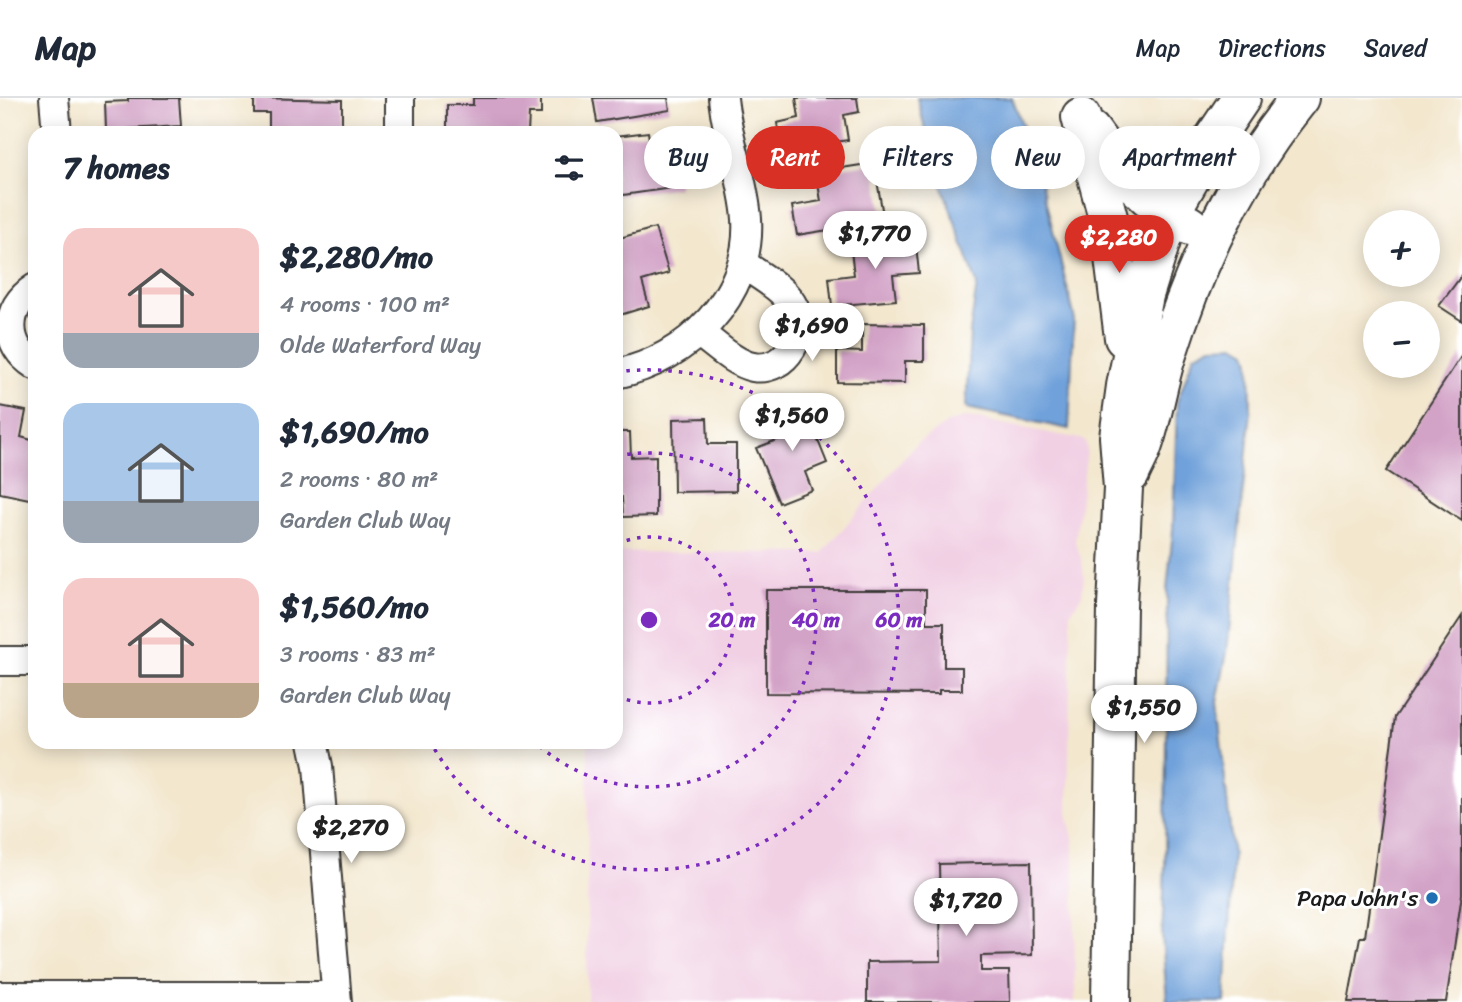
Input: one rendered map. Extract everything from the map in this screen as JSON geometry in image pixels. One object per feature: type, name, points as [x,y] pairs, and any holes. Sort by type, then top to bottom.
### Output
[{"type":"street","points":[[54,98],[56,126]]},
{"type":"street","points":[[400,98],[400,126]]},
{"type":"street","points":[[623,372],[647,366],[675,351],[720,310],[733,288],[746,244],[744,197],[723,98]]},
{"type":"street","points":[[1111,1002],[1117,606],[1123,488],[1119,437],[1126,386],[1144,295],[1169,215],[1208,147],[1241,98]]},
{"type":"street","points":[[1123,488],[1143,445],[1166,357],[1210,238],[1251,165],[1300,98]]},
{"type":"street","points":[[1078,108],[1104,150],[1144,196],[1169,215],[1210,238]]},
{"type":"street","points":[[1078,108],[1110,225],[1124,331],[1126,386]]},
{"type":"street","points":[[698,332],[744,364],[756,368],[781,361],[789,353],[797,330],[794,306],[787,297],[742,263]]},
{"type":"street","points":[[28,294],[21,299],[12,322],[16,348],[28,361]]},
{"type":"street","points":[[0,660],[28,661]]},
{"type":"street","points":[[0,996],[336,999],[314,749]]},
{"type":"shaded area","points":[[967,417],[1085,440],[1087,450],[1075,542],[1084,576],[1082,595],[1071,612],[1068,817],[1074,842],[1075,1002],[587,1002],[588,749],[623,749],[623,552],[822,553],[917,443],[948,423]]},
{"type":"water","points":[[917,98],[1012,98],[1023,126],[991,126],[991,189],[1043,189],[1074,315],[1069,429],[966,408],[970,332],[977,284],[943,189],[977,189],[977,126],[924,126]]},
{"type":"water","points":[[1237,345],[1247,351],[1250,362],[1251,411],[1227,652],[1217,702],[1233,856],[1225,1002],[1167,1002],[1162,935],[1167,590],[1173,529],[1177,402],[1194,355],[1211,346]]},
{"type":"building","points":[[128,98],[179,98],[181,126],[106,126],[105,102],[128,101]]},
{"type":"building","points":[[254,98],[342,100],[342,126],[269,126],[269,113],[254,113]]},
{"type":"building","points":[[473,98],[541,98],[541,114],[529,114],[528,126],[447,126],[447,105],[473,105]]},
{"type":"building","points":[[593,98],[668,98],[670,110],[597,122]]},
{"type":"building","points":[[796,98],[857,98],[859,112],[844,115],[848,140],[845,140],[845,126],[778,126],[777,123],[799,118]]},
{"type":"building","points":[[644,132],[644,189],[665,189],[623,195],[623,135]]},
{"type":"building","points":[[859,165],[859,189],[878,189],[884,221],[797,235],[792,206],[821,201],[819,189],[845,189],[845,168]]},
{"type":"building","points":[[655,228],[669,273],[642,281],[649,306],[623,314],[623,237]]},
{"type":"building","points":[[915,236],[919,273],[893,275],[896,300],[832,306],[829,278],[854,275],[850,242]]},
{"type":"building","points":[[1462,275],[1462,321],[1440,305]]},
{"type":"building","points":[[862,324],[924,325],[924,361],[905,361],[905,383],[837,382],[837,351],[862,352]]},
{"type":"building","points":[[1462,355],[1462,521],[1386,471]]},
{"type":"building","points":[[802,401],[827,463],[805,472],[812,490],[779,503],[756,448],[782,438],[772,413]]},
{"type":"building","points":[[0,406],[26,411],[21,437],[28,439],[28,499],[0,493]]},
{"type":"building","points":[[707,418],[708,444],[736,444],[736,491],[674,492],[673,419]]},
{"type":"building","points":[[623,432],[630,432],[631,457],[656,456],[656,516],[623,517]]},
{"type":"building","points":[[766,590],[926,590],[926,623],[944,623],[944,667],[962,667],[962,690],[939,690],[939,694],[766,693]]},
{"type":"building","points":[[1462,616],[1462,894],[1446,1002],[1348,1002],[1360,937],[1365,937],[1395,717]]},
{"type":"building","points":[[1031,862],[1032,955],[981,956],[981,971],[1009,971],[1010,1002],[867,1002],[867,962],[941,961],[939,864]]},
{"type":"place","name":"Papa John's","points":[[1432,898]]}]
